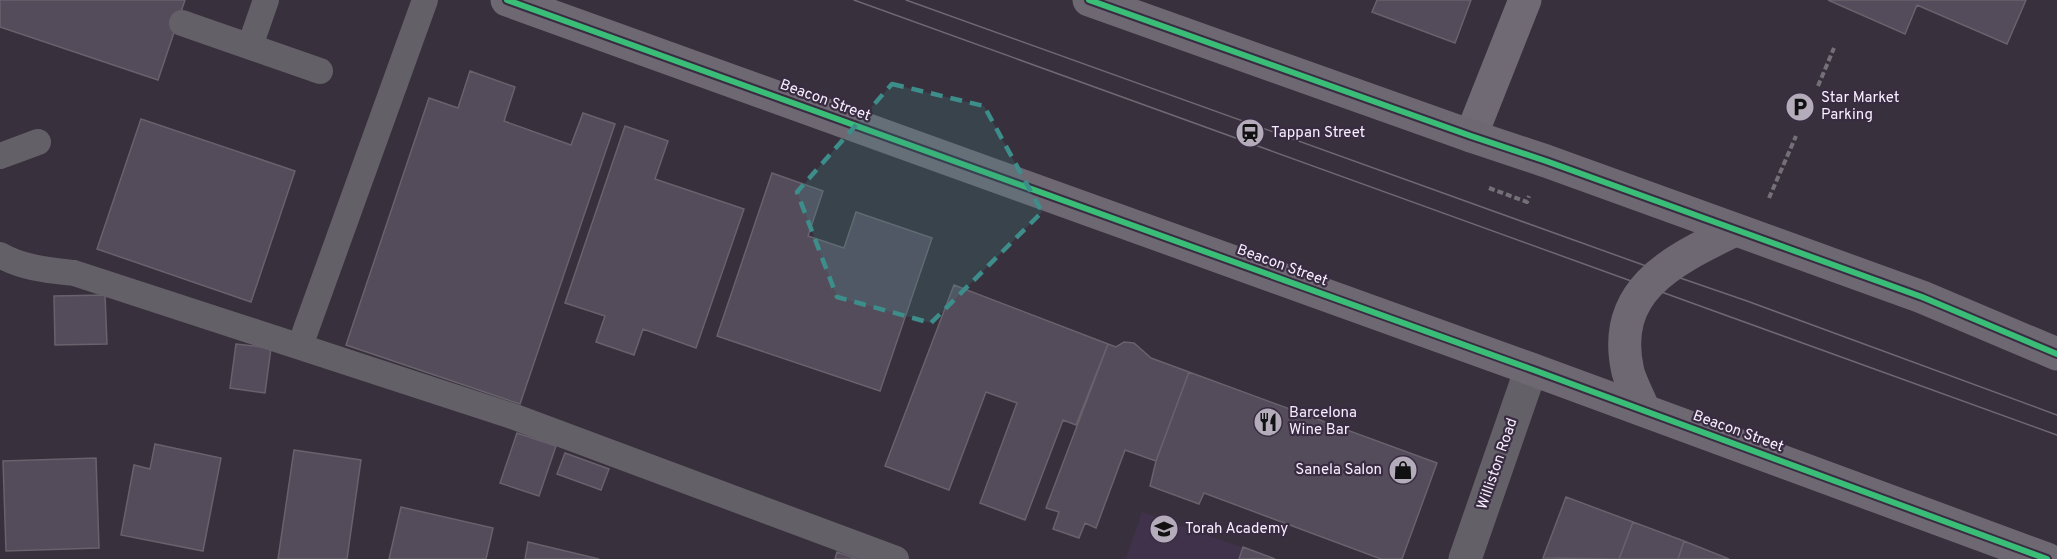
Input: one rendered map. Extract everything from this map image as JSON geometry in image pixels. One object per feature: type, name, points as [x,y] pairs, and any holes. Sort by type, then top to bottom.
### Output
[{"type":"main road","name":"Beacon Street","points":[[507,0],[1644,410],[2047,559]]},
{"type":"main road","points":[[1089,0],[1546,161],[1943,305],[2057,354]]},
{"type":"main road","points":[[1644,410],[1629,373],[1627,361],[1626,333],[1633,307],[1646,285],[1660,271],[1674,261],[1735,230]]},
{"type":"street","points":[[1471,136],[1525,0]]},
{"type":"street","name":"Williston Road","points":[[1465,559],[1531,369]]},
{"type":"lane","points":[[250,46],[266,0]]},
{"type":"lane","points":[[305,332],[425,0]]},
{"type":"lane","points":[[182,23],[320,71]]},
{"type":"lane","points":[[0,156],[38,142]]},
{"type":"lane","points":[[0,255],[25,266],[74,273],[515,417],[896,559]]},
{"type":"path","points":[[1818,87],[1834,48]]},
{"type":"path","points":[[1768,202],[1796,136]]},
{"type":"highlighted area","points":[[892,84],[984,106],[1042,212],[931,323],[837,297],[797,192]]},
{"type":"shaded area","name":"Torah Academy","points":[[1142,512],[1275,559],[1126,559]]},
{"type":"building","points":[[0,0],[185,0],[158,80],[0,27]]},
{"type":"building","points":[[1377,0],[1471,0],[1455,43],[1372,12]]},
{"type":"building","points":[[1828,0],[2026,0],[2007,44],[1917,5],[1905,34]]},
{"type":"building","points":[[470,71],[515,87],[504,121],[571,145],[583,113],[615,124],[520,404],[346,345],[429,98],[458,108]]},
{"type":"building","points":[[141,119],[295,171],[251,302],[97,249]]},
{"type":"building","points":[[625,126],[668,141],[655,179],[744,209],[696,348],[643,329],[634,355],[596,342],[605,316],[565,303]]},
{"type":"building","points":[[772,173],[823,191],[808,236],[844,248],[856,212],[932,238],[880,391],[717,336]]},
{"type":"building","points":[[954,285],[1108,344],[1076,425],[1063,420],[1025,520],[980,503],[1017,403],[986,392],[949,490],[885,466]]},
{"type":"building","points":[[105,295],[107,344],[55,345],[54,296]]},
{"type":"building","points":[[1124,342],[1134,343],[1151,358],[1189,372],[1156,461],[1125,450],[1096,528],[1085,523],[1079,538],[1053,529],[1059,512],[1046,508],[1108,344],[1116,347]]},
{"type":"building","points":[[236,344],[271,348],[265,393],[230,388]]},
{"type":"building","points":[[1189,372],[1437,463],[1402,559],[1381,559],[1204,493],[1199,504],[1150,486],[1156,461]]},
{"type":"building","points":[[517,433],[556,446],[539,496],[500,483]]},
{"type":"building","points":[[155,444],[221,458],[203,551],[121,535],[134,465],[150,469]]},
{"type":"building","points":[[294,450],[361,460],[347,559],[278,559]]},
{"type":"building","points":[[565,453],[609,469],[601,490],[557,474]]},
{"type":"building","points":[[96,458],[99,548],[6,551],[3,461]]},
{"type":"building","points":[[1566,497],[1633,522],[1619,559],[1543,558]]},
{"type":"building","points":[[401,507],[493,528],[486,559],[389,559]]},
{"type":"building","points":[[1633,522],[1684,541],[1678,559],[1619,559]]},
{"type":"building","points":[[1684,541],[1729,559],[1678,559]]},
{"type":"building","points":[[528,542],[599,559],[525,559]]},
{"type":"building","points":[[1243,547],[1275,559],[1239,559]]},
{"type":"building","points":[[837,552],[857,559],[835,559]]},
{"type":"tram line","points":[[854,0],[2057,435]]},
{"type":"tram line","points":[[906,0],[1747,301],[2057,415]]},
{"type":"cycle path","points":[[507,0],[1531,369],[2047,559]]},
{"type":"cycle path","points":[[1089,0],[1546,161],[1922,297],[2057,354]]},
{"type":"place","name":"Star Market Parking","points":[[1800,107]]},
{"type":"place","name":"Tappan Street","points":[[1250,133]]},
{"type":"place","name":"Barcelona Wine Bar","points":[[1268,422]]},
{"type":"place","name":"Sanela Salon","points":[[1403,470]]},
{"type":"place","name":"Torah Academy","points":[[1164,529]]}]
